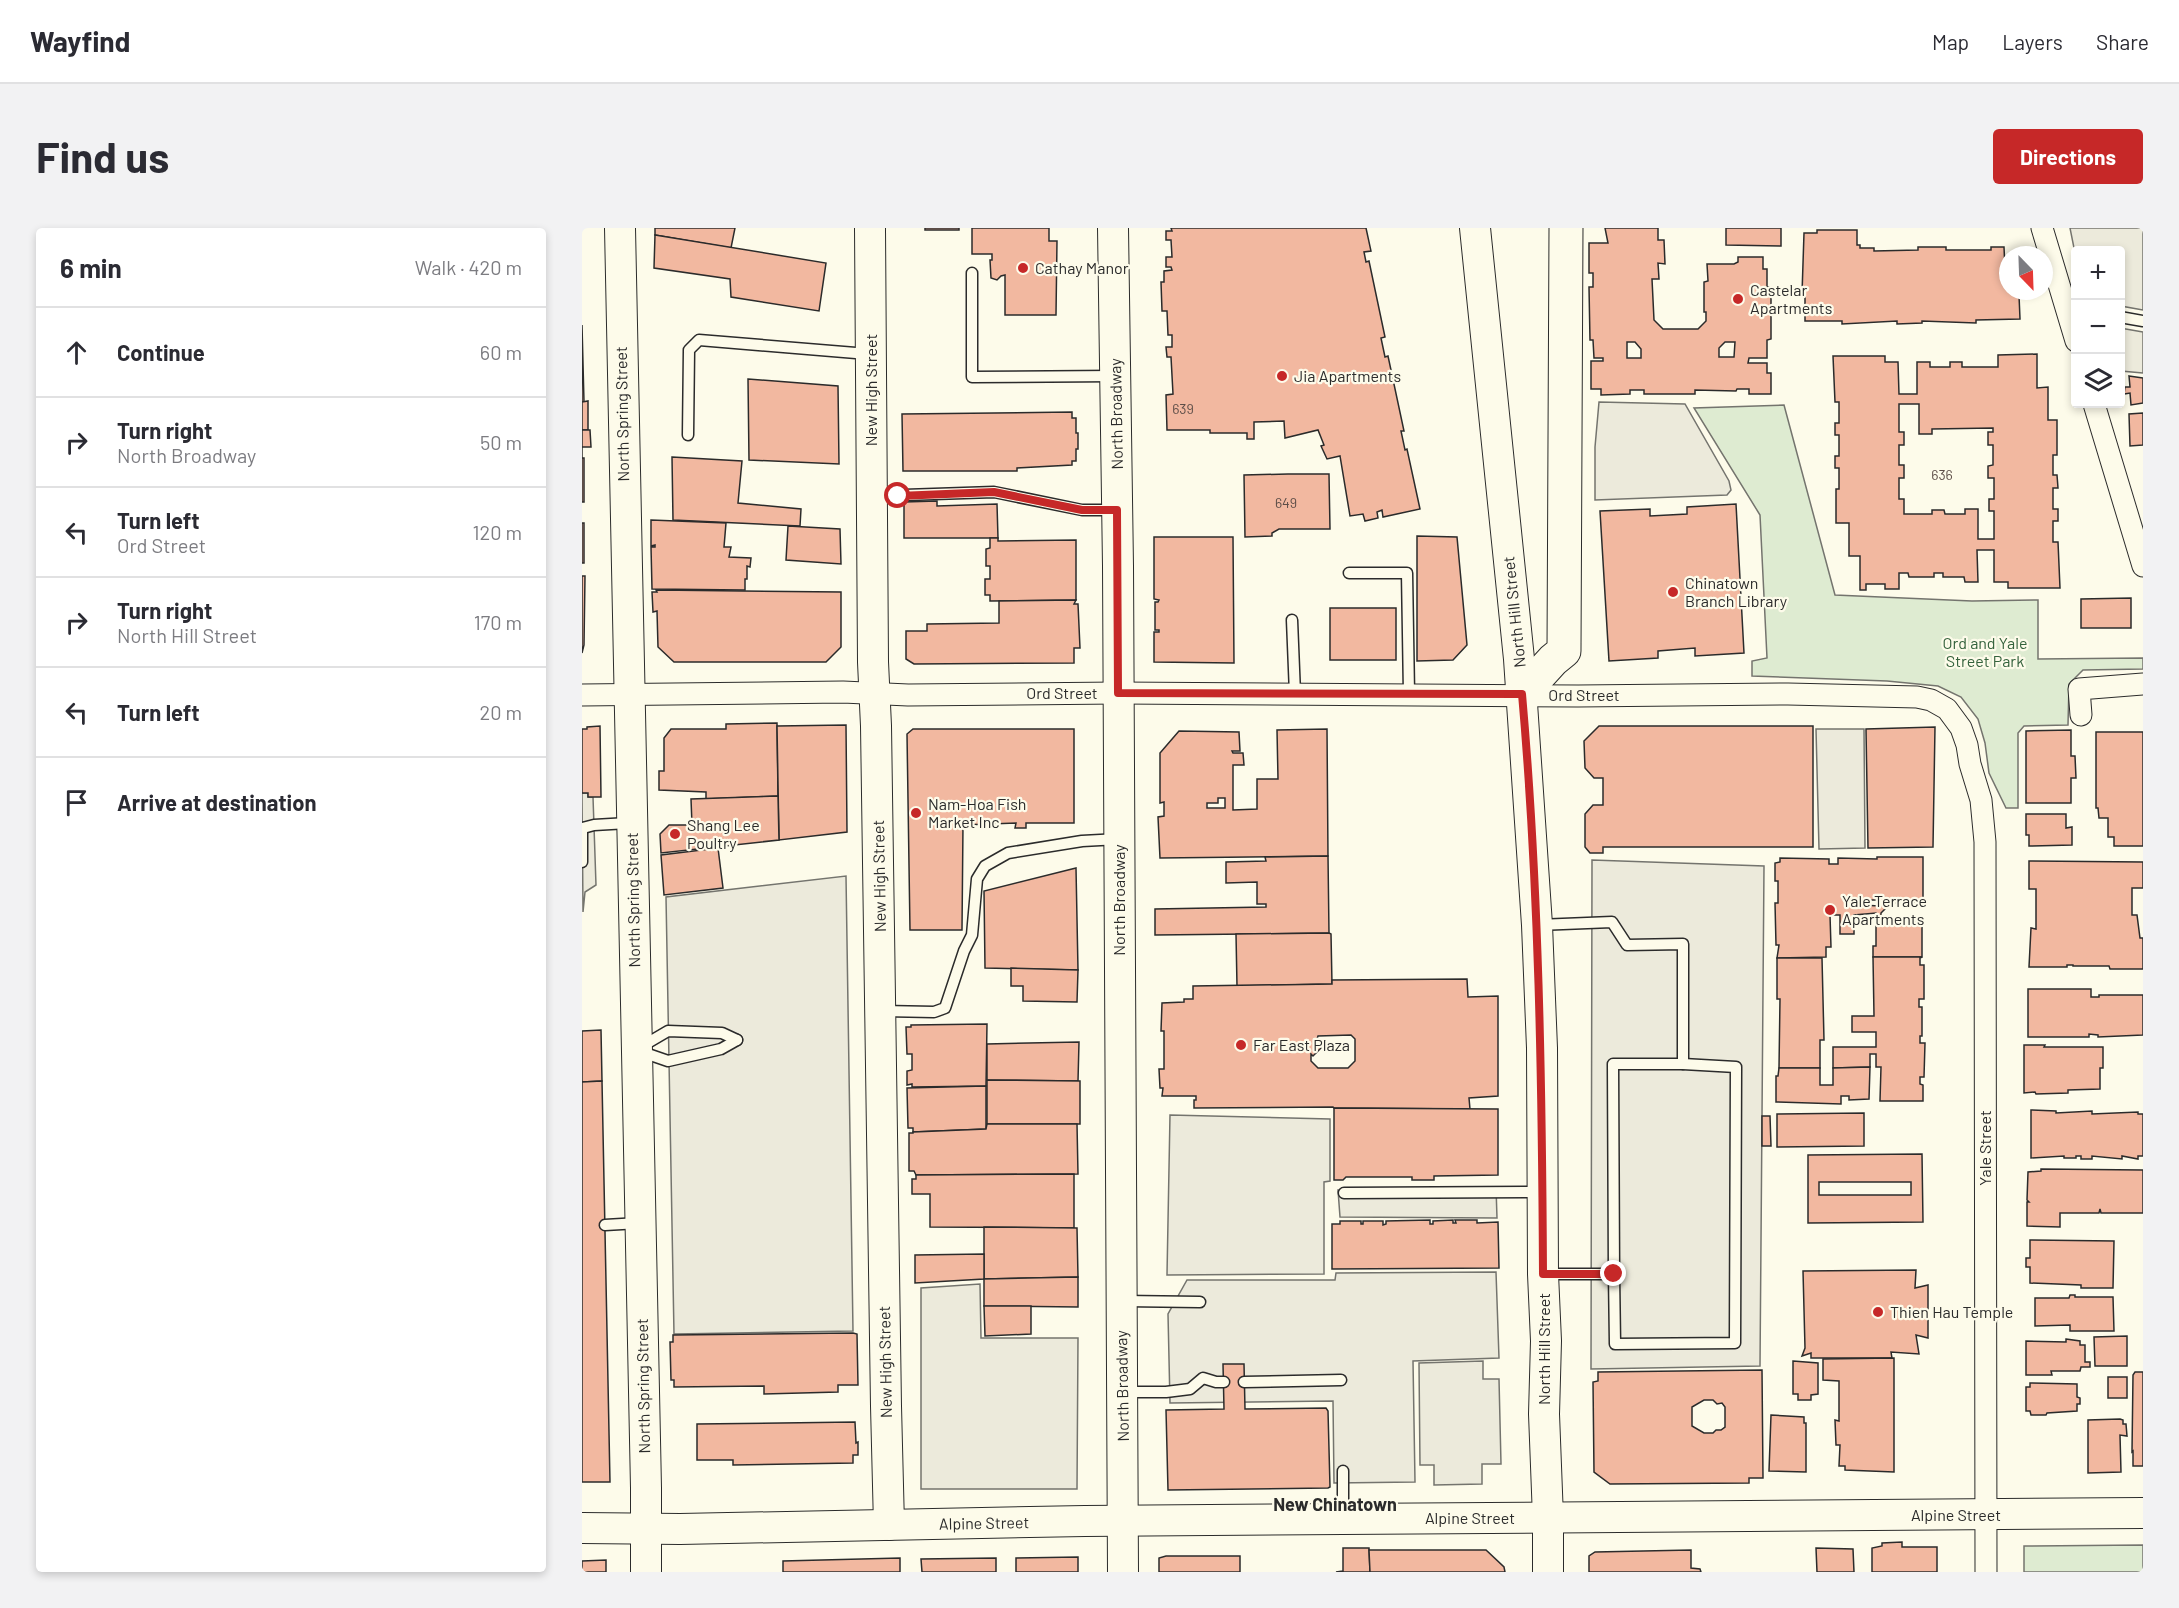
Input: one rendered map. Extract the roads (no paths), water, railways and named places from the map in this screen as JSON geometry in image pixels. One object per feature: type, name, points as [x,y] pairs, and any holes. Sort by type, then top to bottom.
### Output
[{"type":"main road","points":[[1522,694],[1564,651],[1566,228]]},
{"type":"street","name":"North Spring Street","points":[[620,228],[626,696],[631,823],[646,1572]]},
{"type":"street","name":"New High Street","points":[[870,228],[871,496],[881,1011],[885,1406],[889,1525]]},
{"type":"street","name":"North Broadway","points":[[1113,228],[1117,510],[1123,1572]]},
{"type":"street","name":"North Hill Street","points":[[1475,228],[1522,694],[1538,925],[1542,1048],[1543,1274],[1546,1341],[1544,1414],[1548,1572]]},
{"type":"street","points":[[2042,228],[2070,308]]},
{"type":"street","points":[[2095,408],[2143,566]]},
{"type":"street","points":[[2080,715],[2079,688],[2143,684]]},
{"type":"street","name":"Ord Street","points":[[582,694],[626,696],[874,693],[1788,694],[1917,697],[1931,700],[1947,710],[1961,728]]},
{"type":"street","name":"Yale Street","points":[[1961,728],[1981,800],[1985,842],[1986,1572]]},
{"type":"street","name":"Alpine Street","points":[[582,1528],[645,1529],[1123,1521],[2143,1513]]},
{"type":"lane","points":[[972,273],[972,378],[1115,376]]},
{"type":"lane","points":[[2125,318],[2143,321]]},
{"type":"lane","points":[[688,435],[689,350],[699,340],[871,355]]},
{"type":"lane","points":[[871,496],[994,492],[1082,510],[1117,510]]},
{"type":"lane","points":[[1349,573],[1407,573],[1409,694]]},
{"type":"lane","points":[[1292,620],[1295,694]]},
{"type":"lane","points":[[582,862],[583,828],[594,825],[631,823]]},
{"type":"lane","points":[[881,1011],[934,1012],[945,1008],[964,951],[972,935],[977,879],[985,866],[1008,853],[1082,841],[1119,839]]},
{"type":"lane","points":[[1538,925],[1612,922],[1627,945],[1683,944],[1683,1064]]},
{"type":"lane","points":[[668,1031],[722,1033],[737,1040],[721,1048],[668,1061],[636,1050],[668,1031]]},
{"type":"lane","points":[[1613,1064],[1683,1064],[1736,1068],[1734,1343],[1615,1344],[1613,1064]]},
{"type":"lane","points":[[1344,1193],[1543,1192]]},
{"type":"lane","points":[[605,1225],[639,1223]]},
{"type":"lane","points":[[1543,1274],[1614,1274]]},
{"type":"lane","points":[[1121,1301],[1200,1302]]},
{"type":"lane","points":[[1122,1392],[1167,1392],[1191,1389],[1203,1378],[1224,1382]]},
{"type":"lane","points":[[1244,1382],[1341,1380]]},
{"type":"lane","points":[[1342,1519],[1343,1471]]},
{"type":"place","name":"Cathay Manor","points":[[1023,268]]},
{"type":"place","name":"Castelar Apartments","points":[[1738,299]]},
{"type":"place","name":"Jia Apartments","points":[[1282,376]]},
{"type":"place","name":"Chinatown Branch Library","points":[[1673,592]]},
{"type":"place","name":"Nam-Hoa Fish Market Inc","points":[[916,813]]},
{"type":"place","name":"Shang Lee Poultry","points":[[675,834]]},
{"type":"place","name":"Yale Terrace Apartments","points":[[1830,910]]},
{"type":"place","name":"Far East Plaza","points":[[1241,1045]]},
{"type":"place","name":"Thien Hau Temple","points":[[1878,1312]]},
{"type":"district","name":"New Chinatown","points":[[1335,1505]]},
{"type":"park label","name":"Ord and Yale Street Park","points":[[1985,652]]}]
